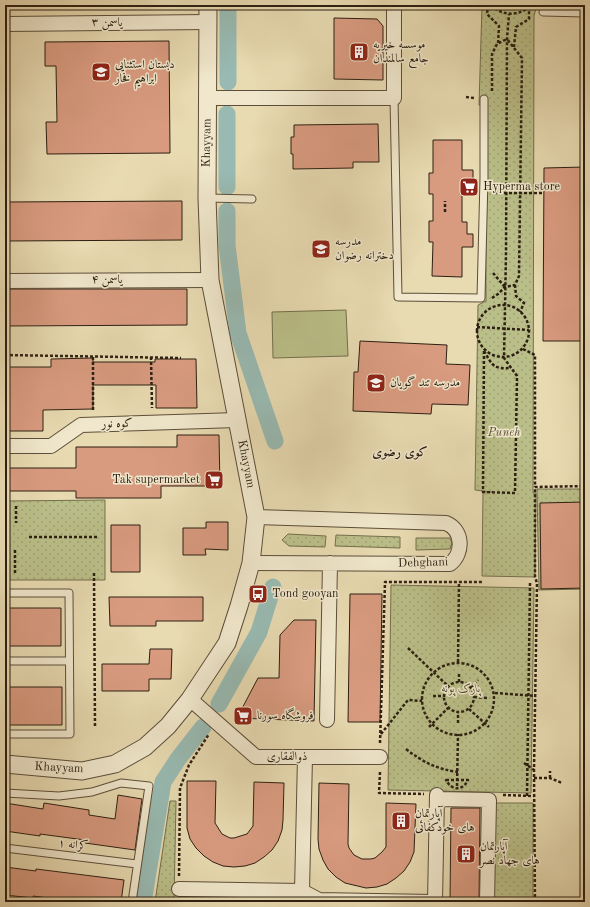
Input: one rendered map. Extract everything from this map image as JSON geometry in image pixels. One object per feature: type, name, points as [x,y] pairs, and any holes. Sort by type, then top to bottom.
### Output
[{"type":"street","name":"Khayyam","points":[[5,764],[82,770],[115,764],[145,747],[168,726],[190,699],[227,643],[251,563],[256,516],[210,280],[207,198],[208,5]]},
{"type":"street","points":[[208,98],[394,98],[394,5]]},
{"type":"street","name":"یاسمن ۳","points":[[5,24],[208,22]]},
{"type":"street","name":"یاسمن ۴","points":[[5,281],[210,280]]},
{"type":"street","name":"کوه نور","points":[[5,446],[51,446],[81,425],[237,420]]},
{"type":"street","name":"Dehghani","points":[[251,563],[450,564],[458,555],[460,543],[457,531],[452,525],[446,523],[256,516]]},
{"type":"street","points":[[327,720],[330,563]]},
{"type":"street","name":"ذوالفقاری","points":[[190,699],[256,757],[380,757]]},
{"type":"street","points":[[302,892],[305,757]]},
{"type":"street","points":[[435,902],[437,797],[489,800],[487,902]]},
{"type":"street","points":[[179,889],[302,892],[319,900],[432,902]]},
{"type":"lane","points":[[543,12],[585,13]]},
{"type":"lane","points":[[394,98],[398,297],[481,298],[484,192],[484,99]]},
{"type":"lane","points":[[207,198],[252,199]]},
{"type":"lane","points":[[5,593],[69,593],[70,734],[5,734]]},
{"type":"lane","points":[[5,661],[69,661]]},
{"type":"lane","points":[[5,793],[59,796],[92,792],[121,783],[149,786],[132,902]]},
{"type":"lane","name":"کرانه ۱","points":[[5,848],[138,864]]},
{"type":"path","points":[[488,5],[488,14],[499,26],[498,44]]},
{"type":"path","points":[[492,5],[501,12],[509,14],[529,8],[532,5]]},
{"type":"path","points":[[514,48],[516,27],[529,19],[529,8]]},
{"type":"path","points":[[484,351],[483,492],[515,493],[517,376],[504,358],[507,39],[509,14]]},
{"type":"path","points":[[507,39],[522,58],[519,276],[514,285],[516,296],[524,303],[520,312]]},
{"type":"path","points":[[484,192],[543,193]]},
{"type":"path","points":[[445,201],[445,212]]},
{"type":"path","points":[[505,287],[514,285]]},
{"type":"path","points":[[484,351],[497,357],[504,358],[511,357],[522,349],[529,337],[529,330],[525,317],[516,308],[499,305],[487,310],[479,320],[476,327],[477,336],[484,351],[493,366],[499,369],[511,368]]},
{"type":"path","points":[[476,327],[529,330]]},
{"type":"path","points":[[522,349],[535,355],[535,577],[537,583],[534,771],[535,902]]},
{"type":"path","points":[[5,355],[181,358]]},
{"type":"path","points":[[93,356],[93,425]]},
{"type":"path","points":[[151,357],[152,423]]},
{"type":"path","points":[[535,487],[585,486]]},
{"type":"path","points":[[16,506],[16,523]]},
{"type":"path","points":[[29,537],[98,536]]},
{"type":"path","points":[[15,550],[15,573]]},
{"type":"path","points":[[94,573],[95,728]]},
{"type":"path","points":[[379,792],[385,582],[482,582]]},
{"type":"path","points":[[458,662],[459,582]]},
{"type":"path","points":[[527,796],[530,583]]},
{"type":"path","points":[[408,648],[448,686]]},
{"type":"path","points":[[458,662],[476,667],[486,674],[493,686],[494,693],[494,706],[490,718],[476,731],[464,735],[444,732],[432,724],[425,713],[422,701],[422,694],[426,683],[433,673],[444,665],[458,662]]},
{"type":"path","points":[[486,674],[489,671]]},
{"type":"path","points":[[459,672],[459,682]]},
{"type":"path","points":[[470,688],[478,680]]},
{"type":"path","points":[[455,682],[467,684],[474,697],[472,705],[469,709],[458,713],[448,708],[444,701],[444,696],[448,686],[455,682]]},
{"type":"path","points":[[494,693],[536,696]]},
{"type":"path","points":[[433,696],[444,696]]},
{"type":"path","points":[[474,697],[487,698]]},
{"type":"path","points":[[381,734],[408,700],[422,701]]},
{"type":"path","points":[[429,727],[448,708]]},
{"type":"path","points":[[469,709],[489,727]]},
{"type":"path","points":[[458,713],[458,723]]},
{"type":"path","points":[[179,889],[180,788],[189,765],[209,734]]},
{"type":"path","points":[[457,788],[458,734]]},
{"type":"path","points":[[406,749],[421,760],[437,768],[458,772]]},
{"type":"path","points":[[524,763],[534,771]]},
{"type":"path","points":[[550,771],[550,778]]},
{"type":"path","points":[[534,778],[550,778],[562,783]]},
{"type":"green space","name":"Puneh","points":[[482,5],[537,5],[534,16],[533,493],[536,493],[535,577],[482,576],[483,492],[492,492],[475,490],[478,305],[486,301],[485,106],[479,105]]},
{"type":"green space","points":[[346,310],[348,356],[273,358],[272,312]]},
{"type":"green space","points":[[537,489],[585,489],[585,589],[539,590]]},
{"type":"green space","points":[[105,500],[105,580],[5,580],[5,501]]},
{"type":"green space","points":[[288,534],[326,536],[325,547],[289,546],[282,540]]},
{"type":"green space","points":[[336,535],[400,537],[400,548],[335,546]]},
{"type":"green space","points":[[416,538],[450,538],[452,543],[450,549],[416,550]]},
{"type":"green space","name":"پارک پونه","points":[[391,585],[534,588],[531,793],[388,790]]},
{"type":"green space","points":[[170,801],[176,801],[174,902],[155,902]]},
{"type":"green space","points":[[494,803],[533,803],[533,902],[493,902]]},
{"type":"building","name":"موسسه خیریه جامع سالمندان","points":[[334,18],[377,19],[383,26],[383,80],[334,79]]},
{"type":"building","points":[[169,41],[170,153],[47,154],[46,122],[57,122],[56,66],[45,66],[45,42]]},
{"type":"building","points":[[378,124],[379,162],[353,162],[353,168],[293,169],[291,137],[294,137],[294,125]]},
{"type":"building","points":[[433,140],[462,140],[462,170],[473,170],[473,183],[467,183],[467,194],[462,194],[462,222],[467,222],[467,234],[473,234],[473,247],[462,247],[462,277],[432,276],[433,242],[429,242],[429,221],[433,221],[433,194],[429,194],[429,173],[433,173]]},
{"type":"building","points":[[585,167],[585,341],[543,341],[544,168]]},
{"type":"building","points":[[182,201],[182,240],[5,241],[5,202]]},
{"type":"building","points":[[5,289],[187,289],[187,325],[5,326]]},
{"type":"building","points":[[360,341],[447,345],[446,364],[470,365],[468,405],[432,404],[431,414],[353,411],[354,372],[358,372]]},
{"type":"building","points":[[93,358],[93,362],[155,362],[155,359],[196,359],[197,408],[156,408],[156,385],[93,385],[93,409],[43,410],[43,431],[5,431],[5,397],[9,397],[9,367],[51,367],[51,359]]},
{"type":"building","points":[[177,435],[219,435],[220,486],[161,486],[161,498],[76,498],[76,491],[5,491],[5,468],[76,468],[76,447],[177,447]]},
{"type":"building","points":[[585,502],[585,588],[541,589],[540,503]]},
{"type":"building","points":[[206,522],[228,522],[228,550],[205,549],[206,555],[183,555],[183,528],[206,528]]},
{"type":"building","points":[[111,525],[140,525],[140,572],[111,572]]},
{"type":"building","points":[[350,594],[382,594],[380,722],[348,722]]},
{"type":"building","points":[[109,597],[203,597],[203,621],[156,621],[156,626],[110,626]]},
{"type":"building","points":[[5,608],[61,608],[61,646],[5,646]]},
{"type":"building","points":[[294,620],[316,620],[314,721],[237,718],[258,678],[279,678],[280,635]]},
{"type":"building","points":[[150,649],[172,649],[171,679],[149,679],[149,691],[102,691],[102,664],[149,664]]},
{"type":"building","points":[[5,687],[62,687],[62,725],[5,725]]},
{"type":"building","points":[[187,781],[216,781],[215,823],[222,834],[230,838],[247,834],[253,826],[254,782],[284,783],[282,830],[278,841],[272,850],[255,863],[234,867],[223,866],[204,856],[190,839],[187,828]]},
{"type":"building","name":"آپارتمان های خودکفائی","points":[[319,783],[349,784],[348,844],[354,855],[362,859],[375,858],[386,847],[386,803],[416,804],[414,852],[404,871],[387,884],[366,888],[345,883],[328,869],[319,849]]},
{"type":"building","points":[[118,795],[142,799],[135,850],[85,843],[85,840],[5,831],[5,803],[43,809],[44,803],[89,810],[89,815],[115,819]]},
{"type":"building","name":"آپارتمان های جهاد نصر","points":[[451,808],[480,808],[479,902],[450,902]]},
{"type":"building","points":[[5,867],[36,871],[36,869],[124,880],[121,902],[79,902],[33,896],[33,898],[5,895]]},
{"type":"waterway","points":[[228,10],[228,82]]},
{"type":"waterway","points":[[227,114],[227,187]]},
{"type":"waterway","points":[[227,211],[227,245],[238,333],[275,441]]},
{"type":"waterway","points":[[219,704],[259,632],[273,587]]},
{"type":"waterway","points":[[143,902],[163,782],[178,759],[203,727]]},
{"type":"place","name":"موسسه خیریه جامع سالمندان","points":[[359,52]]},
{"type":"place","name":"دبستان استثنایی ابراهیم فخار","points":[[101,72]]},
{"type":"place","name":"Hyperma store","points":[[469,187]]},
{"type":"place","name":"مدرسه دخترانه رضوان","points":[[321,249]]},
{"type":"place","name":"مدرسه تند گویان","points":[[376,383]]},
{"type":"place","name":"Tak supermarket","points":[[214,480]]},
{"type":"place","name":"Tond gooyan","points":[[258,594]]},
{"type":"place","name":"فروشگاه سورنا","points":[[243,716]]},
{"type":"place","name":"آپارتمان های خودکفائی","points":[[401,821]]},
{"type":"place","name":"آپارتمان های جهاد نصر","points":[[466,854]]},
{"type":"district","name":"کوی رضوی","points":[[400,452]]}]
